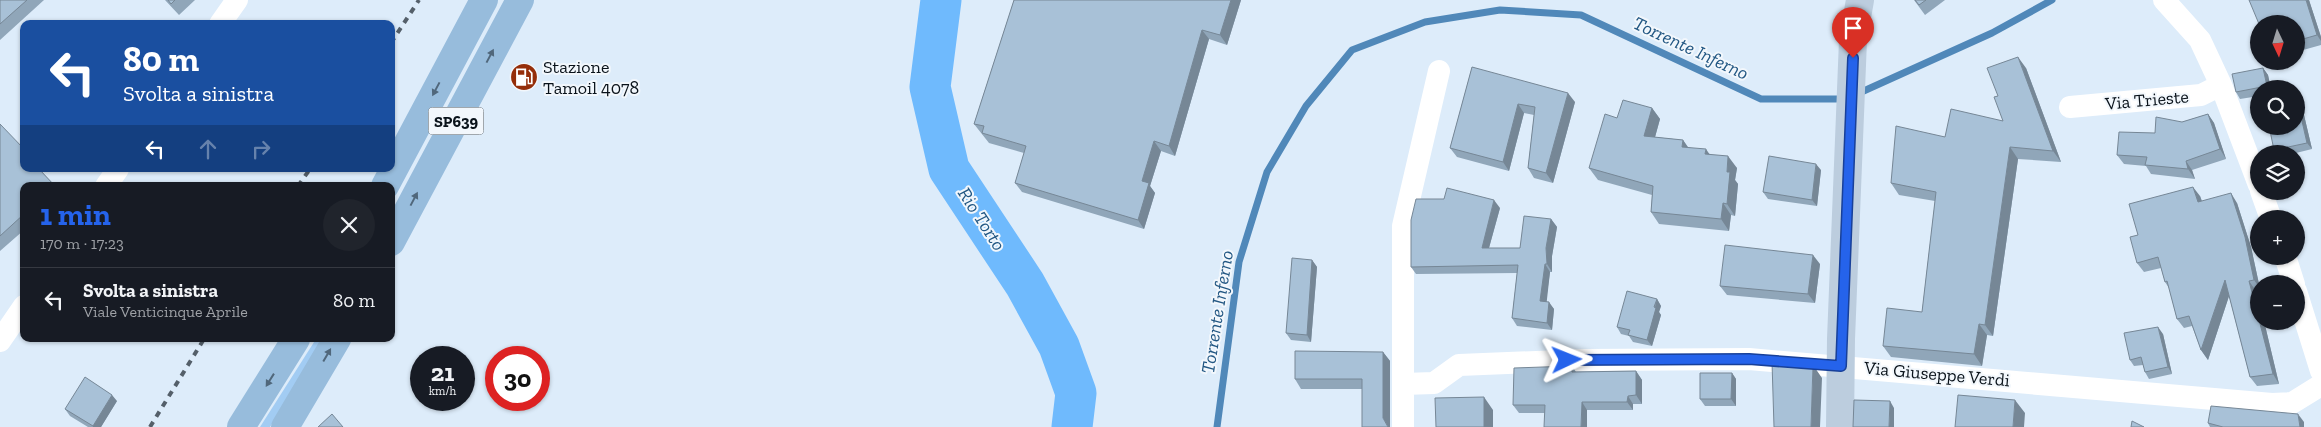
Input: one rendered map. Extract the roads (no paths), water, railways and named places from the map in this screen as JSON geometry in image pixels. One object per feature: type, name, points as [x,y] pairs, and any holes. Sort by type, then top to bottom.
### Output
[{"type":"main road","name":"SP639","points":[[395,167],[484,0]]},
{"type":"main road","name":"SP639","points":[[395,234],[520,0]]},
{"type":"main road","points":[[1840,427],[1854,40],[1860,0]]},
{"type":"main road","points":[[241,427],[294,342]]},
{"type":"main road","points":[[285,427],[335,342]]},
{"type":"street","points":[[223,20],[237,0]]},
{"type":"street","points":[[2164,0],[2200,40],[2221,85],[2250,161]]},
{"type":"street","points":[[1403,427],[1403,226],[1439,71]]},
{"type":"street","name":"Via Trieste","points":[[2070,107],[2201,95],[2221,85]]},
{"type":"street","points":[[0,341],[20,312]]},
{"type":"street","points":[[2305,320],[2321,371]]},
{"type":"street","name":"Via Giuseppe Verdi","points":[[1403,384],[1434,383],[1459,365],[1585,360],[1749,359],[2272,404],[2292,403],[2321,385]]},
{"type":"street","points":[[2321,400],[2321,406]]},
{"type":"waterway","name":"Rio Torto","points":[[941,0],[930,87],[949,169],[1025,284],[1059,346],[1076,393],[1072,427]]},
{"type":"waterway","name":"Torrente Inferno","points":[[1857,94],[1992,33],[2052,0]]},
{"type":"waterway","name":"Torrente Inferno","points":[[1217,427],[1239,262],[1267,172],[1306,106],[1352,50],[1425,22],[1500,10],[1581,15],[1761,99],[1845,99]]},
{"type":"railway","points":[[395,37],[419,0]]},
{"type":"railway","points":[[301,182],[308,172]]},
{"type":"railway","points":[[150,427],[202,342]]},
{"type":"place","name":"Stazione Tamoil 4078","points":[[524,77]]}]
